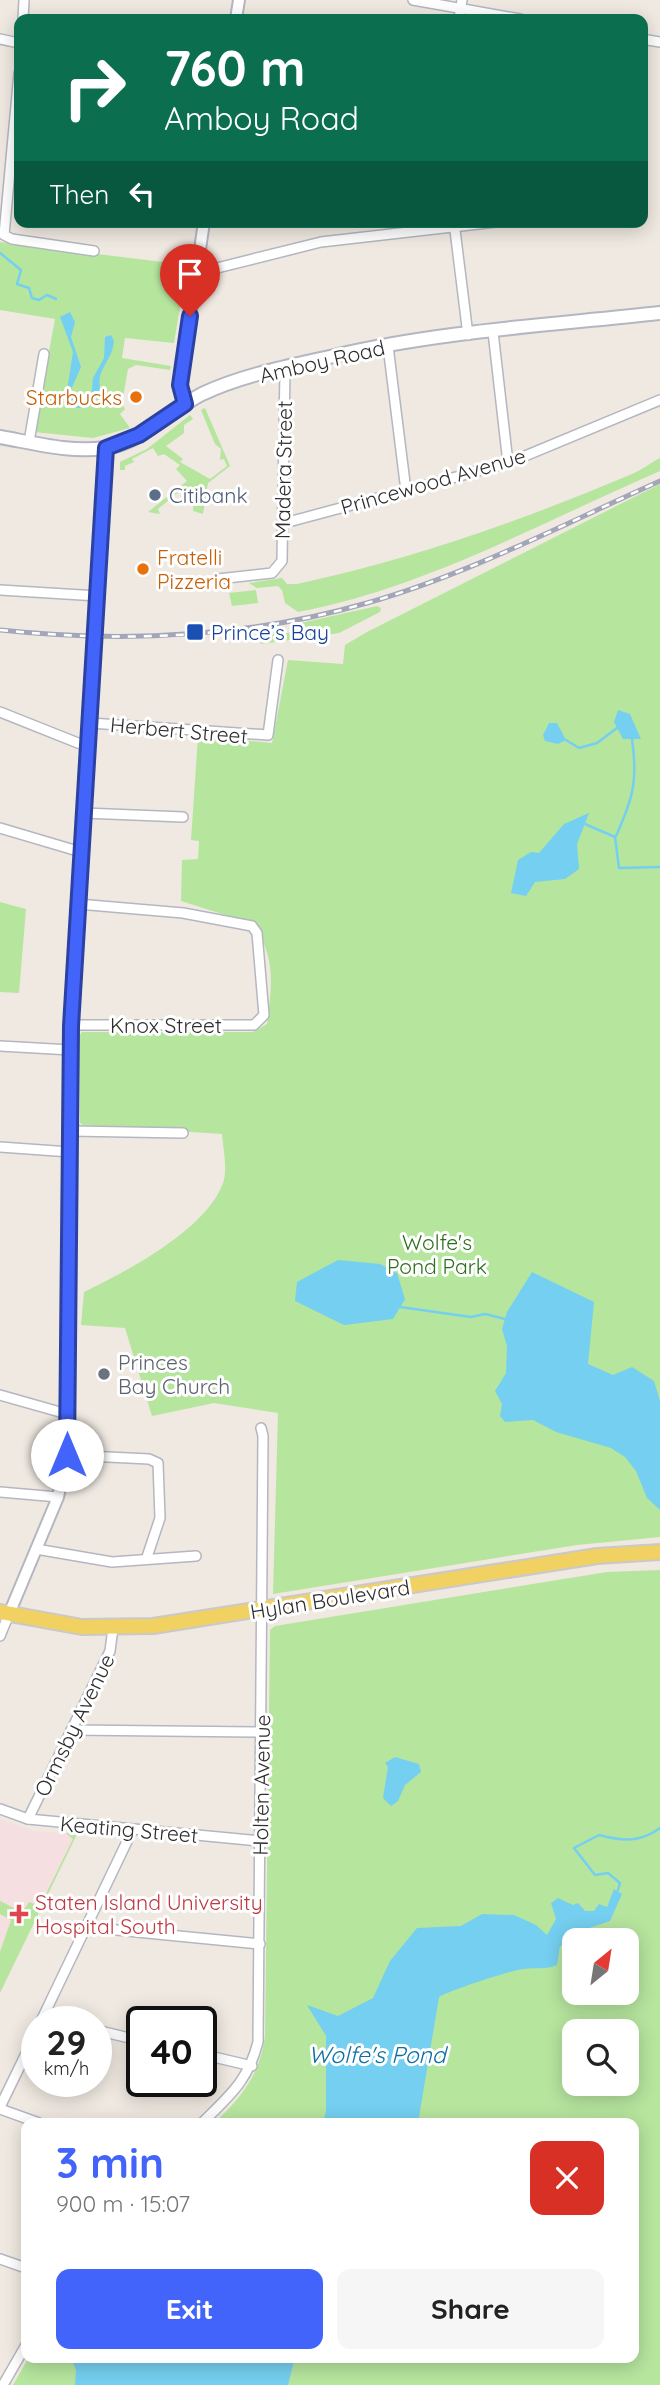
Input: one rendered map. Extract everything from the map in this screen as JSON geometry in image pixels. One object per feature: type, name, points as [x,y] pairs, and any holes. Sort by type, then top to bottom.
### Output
[{"type":"main road","name":"Amboy Road","points":[[0,437],[82,449],[106,448],[139,435],[185,404],[232,381],[388,346],[660,313]]},
{"type":"main road","name":"Hylan Boulevard","points":[[4,1613],[53,1623],[113,1628],[162,1625],[597,1556],[660,1552]]},
{"type":"street","points":[[413,0],[487,14]]},
{"type":"street","points":[[14,128],[4,235],[12,239],[94,251]]},
{"type":"street","points":[[185,404],[180,385],[203,228]]},
{"type":"street","points":[[197,273],[321,242],[431,228]]},
{"type":"street","points":[[455,228],[468,335]]},
{"type":"street","points":[[493,332],[508,463]]},
{"type":"street","points":[[388,346],[405,491]]},
{"type":"street","points":[[29,442],[44,354]]},
{"type":"street","name":"Madera Street","points":[[218,579],[272,573],[282,561],[285,369]]},
{"type":"street","name":"Princewood Avenue","points":[[281,524],[508,463],[660,400]]},
{"type":"street","points":[[0,1636],[4,1613],[58,1497],[67,1455],[71,1026],[106,448]]},
{"type":"street","points":[[0,590],[98,596]]},
{"type":"street","name":"Herbert Street","points":[[90,723],[268,735],[278,660]]},
{"type":"street","points":[[0,712],[88,747]]},
{"type":"street","points":[[84,813],[183,817]]},
{"type":"street","points":[[0,828],[81,852]]},
{"type":"street","name":"Knox Street","points":[[71,1026],[254,1025],[260,1022],[264,1015],[257,933],[252,926],[183,913],[78,904]]},
{"type":"street","points":[[0,1046],[71,1050]]},
{"type":"street","points":[[71,1132],[183,1133]]},
{"type":"street","points":[[0,1147],[71,1152]]},
{"type":"street","points":[[0,1395],[67,1414]]},
{"type":"street","name":"Holten Avenue","points":[[207,2118],[241,2085],[252,2066],[258,2042],[261,1428]]},
{"type":"street","points":[[67,1455],[149,1459],[158,1463],[160,1518],[147,1558]]},
{"type":"street","points":[[0,1492],[58,1497]]},
{"type":"street","points":[[36,1549],[112,1562],[196,1556]]},
{"type":"street","name":"Ormsby Avenue","points":[[28,1819],[111,1647],[113,1628]]},
{"type":"street","points":[[71,1730],[261,1732]]},
{"type":"street","name":"Keating Street","points":[[0,1809],[28,1819],[260,1841]]},
{"type":"street","points":[[49,2006],[133,1829]]},
{"type":"street","points":[[86,1927],[260,1944]]},
{"type":"street","points":[[217,2058],[252,2066]]},
{"type":"street","points":[[21,2064],[0,2108],[26,2118]]},
{"type":"street","points":[[0,2259],[21,2266]]},
{"type":"street","points":[[3,2385],[21,2354]]},
{"type":"shaded area","name":"Staten Island University Hospital South","points":[[0,1819],[33,1831],[77,1834],[0,1993]]},
{"type":"green space","points":[[0,242],[187,265],[174,343],[125,338],[122,358],[171,366],[170,370],[136,365],[128,369],[122,403],[125,409],[120,414],[130,428],[93,438],[34,432],[55,319],[0,310]]},
{"type":"green space","points":[[205,408],[230,466],[208,483],[203,514],[193,511],[194,496],[181,490],[158,509],[160,514],[148,512],[187,481],[176,469],[180,465],[164,454],[158,456],[153,448],[132,459],[134,462],[125,466],[125,470],[120,470],[120,462],[147,449],[190,415],[193,419],[184,425],[184,433],[166,446],[183,459],[180,462],[210,479],[227,466],[224,459],[220,460],[221,449],[215,444],[201,410]]},
{"type":"green space","points":[[660,458],[660,471],[482,552],[392,587],[298,612],[285,603],[282,590],[278,586],[257,588],[249,583],[282,578],[287,584],[297,584],[426,550],[550,507],[636,472]]},
{"type":"green space","name":"Wolfe's Pond Park","points":[[660,484],[660,1537],[577,1545],[273,1594],[278,1413],[214,1403],[152,1416],[125,1328],[81,1325],[84,1292],[142,1261],[183,1233],[214,1200],[224,1178],[222,1134],[80,1123],[79,1036],[82,1032],[253,1032],[267,1024],[271,972],[266,949],[254,924],[181,901],[182,860],[198,859],[199,841],[191,840],[198,736],[272,743],[288,660],[343,664],[345,645],[367,632]]},
{"type":"green space","points":[[256,590],[258,603],[232,606],[229,593]]},
{"type":"green space","points":[[377,606],[381,608],[380,612],[339,633],[261,644],[260,633],[281,627],[283,634],[293,632],[292,625]]},
{"type":"green space","points":[[0,902],[26,909],[19,993],[0,992]]},
{"type":"green space","points":[[660,1570],[660,2385],[13,2385],[26,2363],[639,2363],[639,2118],[219,2118],[248,2084],[259,2062],[265,2036],[270,1630],[275,1626],[607,1572]]},
{"type":"green space","points":[[66,1833],[77,1834],[0,1993],[0,1952],[11,1920],[0,1914],[0,1901],[20,1911],[17,1920],[29,1902],[40,1906],[73,1839]]},
{"type":"water","points":[[70,312],[75,322],[71,337],[81,367],[70,392],[74,401],[84,404],[91,400],[93,378],[104,358],[105,337],[111,335],[114,341],[100,377],[97,399],[87,408],[77,408],[66,397],[73,352],[60,317]]},
{"type":"water","points":[[618,710],[630,714],[641,739],[623,739],[614,722]]},
{"type":"water","points":[[549,723],[557,723],[566,740],[558,744],[545,741],[543,735]]},
{"type":"water","points":[[589,813],[577,844],[579,869],[565,879],[535,882],[526,896],[511,893],[518,860],[531,852],[539,853],[564,824]]},
{"type":"water","points":[[338,1260],[380,1264],[397,1273],[405,1299],[393,1319],[344,1325],[295,1301],[297,1282]]},
{"type":"water","points":[[532,1272],[594,1302],[588,1364],[613,1375],[632,1367],[654,1381],[660,1401],[660,1510],[647,1498],[636,1471],[625,1457],[611,1448],[556,1432],[533,1420],[505,1422],[500,1416],[502,1404],[495,1391],[506,1373],[507,1346],[502,1329],[507,1312]]},
{"type":"water","points":[[395,1757],[419,1764],[421,1772],[405,1785],[398,1801],[391,1806],[383,1798],[388,1767],[385,1763]]},
{"type":"water","name":"Wolfe's Pond","points":[[614,1889],[622,1894],[610,1921],[590,1928],[562,1928],[562,1946],[557,1965],[506,1973],[439,1997],[419,2118],[324,2118],[326,2036],[307,2005],[338,2016],[373,1998],[390,1961],[417,1928],[461,1926],[482,1914],[514,1915],[536,1925],[547,1935],[556,1919],[551,1903],[558,1898],[573,1905],[578,1903],[585,1911],[594,1911],[599,1904],[607,1907]]},
{"type":"water","points":[[73,2363],[294,2363],[288,2385],[75,2385],[76,2370]]},
{"type":"waterway","points":[[0,253],[21,270],[17,284],[29,288],[32,298],[39,300],[47,295],[56,299]]},
{"type":"waterway","points":[[566,740],[579,748],[597,743],[617,728]]},
{"type":"waterway","points":[[616,836],[633,789],[632,739]]},
{"type":"waterway","points":[[585,824],[615,837],[619,868],[660,867]]},
{"type":"waterway","points":[[400,1307],[471,1317],[485,1314],[505,1319]]},
{"type":"waterway","points":[[618,1890],[620,1883],[608,1873],[595,1875],[574,1848],[599,1835],[631,1839],[653,1833],[660,1828]]},
{"type":"railway","points":[[0,630],[93,636],[185,634],[276,624],[322,615],[442,578],[660,481]]},
{"type":"place","name":"Starbucks","points":[[136,397]]},
{"type":"place","name":"Citibank","points":[[155,495]]},
{"type":"place","name":"Fratelli Pizzeria","points":[[143,569]]},
{"type":"place","name":"Prince’s Bay","points":[[195,632]]},
{"type":"place","name":"Princes Bay Church","points":[[104,1374]]},
{"type":"place","name":"Staten Island University Hospital South","points":[[19,1914]]},
{"type":"route","points":[[67,1455],[71,1026],[106,448],[131,440],[185,404],[180,385],[190,316]]}]
